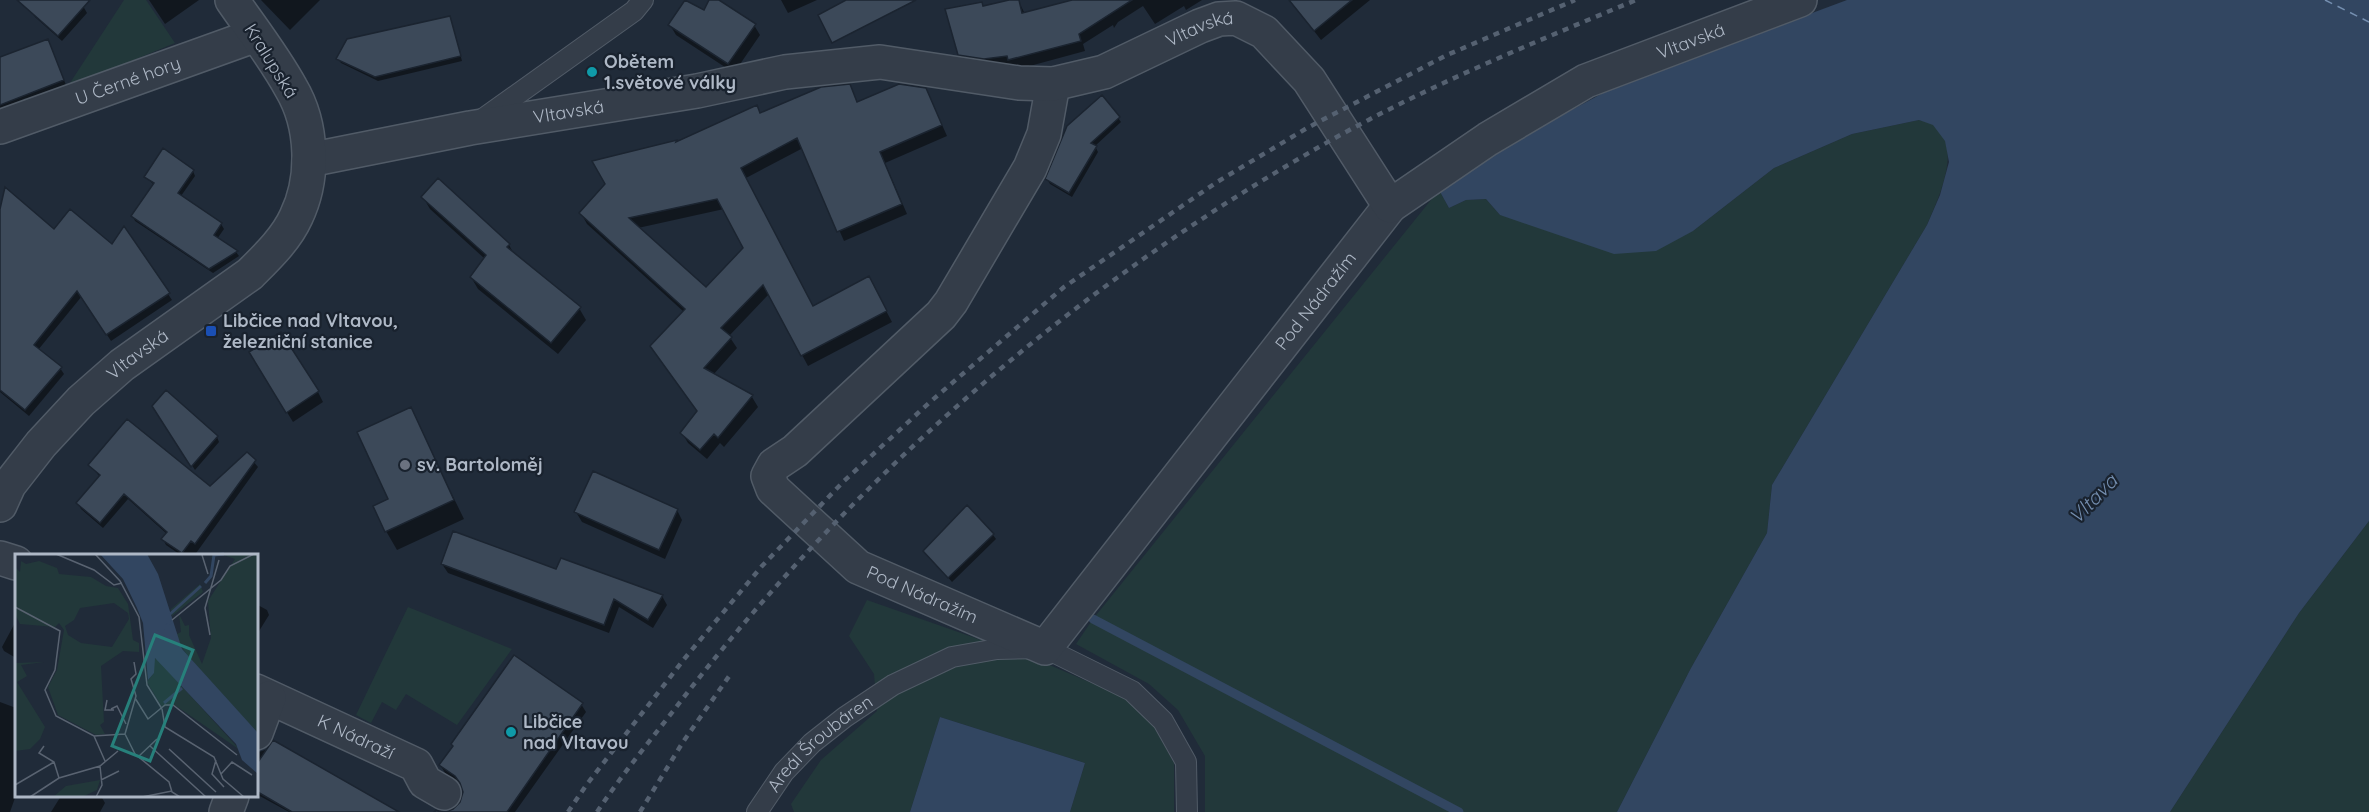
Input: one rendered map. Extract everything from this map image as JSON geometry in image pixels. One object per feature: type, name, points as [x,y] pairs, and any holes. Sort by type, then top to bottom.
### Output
[{"type":"street","name":"Kralupská","points":[[232,0],[293,89],[308,137],[309,160]]},
{"type":"street","name":"Vltavská","points":[[4,495],[41,444],[81,401],[122,365],[232,288],[265,259],[289,231],[297,216],[307,185],[309,160],[470,128],[697,91],[785,72],[880,62],[1019,83],[1053,84],[1104,72],[1239,9],[1309,80],[1390,206],[1488,139],[1586,81],[1800,0]]},
{"type":"street","name":"U Černé hory","points":[[0,127],[256,35]]},
{"type":"street","name":"Pod Nádražím","points":[[1053,84],[1044,134],[1030,168],[951,302],[941,315],[804,443],[774,465],[768,476],[773,489],[858,567],[1045,648],[1390,206]]},
{"type":"street","points":[[0,558],[15,563]]},
{"type":"street","points":[[258,723],[263,695]]},
{"type":"street","name":"K Nádraží","points":[[263,695],[416,765],[425,782],[444,793]]},
{"type":"street","points":[[225,812],[231,797]]},
{"type":"lane","name":"Vltavská","points":[[470,128],[634,11],[643,0]]},
{"type":"lane","name":"Areál Šroubáren","points":[[757,812],[784,772],[812,743],[845,717],[893,685],[952,657],[997,649],[1045,648]]},
{"type":"lane","points":[[1045,648],[1132,691],[1163,721],[1185,762],[1187,812]]},
{"type":"green space","points":[[124,0],[146,0],[175,43],[71,86],[70,83]]},
{"type":"green space","points":[[1919,120],[1933,124],[1942,134],[1947,145],[1946,173],[1927,225],[1772,485],[1767,533],[1691,668],[1617,812],[1205,812],[1205,756],[1178,710],[1149,684],[1076,644],[1093,619],[1439,190],[1449,208],[1466,200],[1486,199],[1500,215],[1693,231],[1774,168],[1852,134]]},
{"type":"green space","points":[[2369,521],[2369,812],[2170,812],[2299,613]]},
{"type":"green space","points":[[867,600],[1038,660],[1126,698],[1153,725],[1174,763],[1174,812],[1070,812],[1085,763],[940,717],[910,812],[794,812],[791,804],[821,760],[877,711],[874,674],[849,636]]},
{"type":"green space","points":[[408,607],[512,649],[457,725],[406,694],[396,710],[382,702],[371,723],[356,715]]},
{"type":"water","name":"Vltava","points":[[1847,0],[2369,0],[2369,521],[2299,613],[2170,812],[1617,812],[1691,668],[1767,533],[1772,485],[1927,225],[1940,195],[1949,162],[1945,141],[1933,125],[1919,120],[1852,134],[1774,168],[1693,231],[1656,251],[1614,254],[1500,215],[1486,199],[1466,200],[1449,208],[1439,190],[1518,139],[1616,86]]},
{"type":"water","points":[[940,717],[1085,763],[1070,812],[910,812]]},
{"type":"building","points":[[17,0],[90,0],[58,36]]},
{"type":"building","points":[[685,0],[704,10],[709,0],[719,0],[756,24],[728,64],[668,25]]},
{"type":"building","points":[[846,0],[916,0],[832,43],[818,15]]},
{"type":"building","points":[[1019,0],[1022,13],[1072,0],[1132,0],[1079,34],[1081,41],[1008,60],[1007,56],[984,59],[958,55],[945,9],[982,2],[983,6]]},
{"type":"building","points":[[1289,0],[1352,0],[1314,31]]},
{"type":"building","points":[[450,16],[461,56],[375,77],[336,59],[347,39]]},
{"type":"building","points":[[48,39],[64,80],[0,105],[0,57]]},
{"type":"building","points":[[850,84],[857,102],[899,84],[926,88],[942,125],[880,152],[902,204],[837,232],[797,138],[741,168],[813,306],[869,276],[887,311],[801,356],[763,285],[721,328],[732,337],[704,368],[753,395],[718,438],[714,434],[700,450],[680,433],[697,411],[650,346],[685,309],[579,213],[605,184],[592,161],[677,140],[676,142],[757,105],[760,113],[821,87]],"holes":[[[717,199],[743,248],[706,287],[629,218]]]},
{"type":"building","points":[[1102,95],[1120,117],[1091,143],[1097,146],[1069,193],[1045,179],[1067,126]]},
{"type":"building","points":[[163,148],[194,170],[178,193],[222,223],[214,235],[238,251],[209,269],[131,216],[154,183],[144,177]]},
{"type":"building","points":[[438,178],[510,244],[507,247],[581,307],[551,343],[470,277],[486,255],[421,197]]},
{"type":"building","points":[[5,187],[54,229],[70,209],[112,244],[124,226],[170,293],[106,335],[77,291],[34,345],[62,367],[25,410],[0,390],[0,209]]},
{"type":"building","points":[[281,332],[319,391],[286,413],[249,352]]},
{"type":"building","points":[[166,390],[218,436],[191,467],[152,406]]},
{"type":"building","name":"sv. Bartoloměj","points":[[411,407],[454,500],[385,532],[373,506],[388,499],[357,432]]},
{"type":"building","points":[[127,419],[210,486],[247,452],[256,460],[195,544],[191,541],[182,553],[161,539],[167,532],[124,494],[100,523],[76,503],[100,475],[88,465]]},
{"type":"building","points":[[593,471],[678,509],[659,550],[574,512]]},
{"type":"building","points":[[967,505],[994,534],[948,578],[923,551]]},
{"type":"building","points":[[453,531],[556,569],[561,558],[663,595],[648,620],[614,599],[604,625],[441,564]]},
{"type":"building","name":"Libčice nad Vltavou","points":[[514,655],[583,703],[507,812],[445,812],[453,809],[460,802],[463,792],[455,776],[439,765],[453,746],[451,744]]},
{"type":"building","points":[[273,740],[399,812],[292,812],[258,792],[258,762]]},
{"type":"waterway","points":[[1093,619],[1459,812]]},
{"type":"ferry route","points":[[2325,0],[2369,22]]},
{"type":"railway","points":[[568,812],[587,784],[685,658],[762,566],[844,481],[930,402],[1064,287],[1217,182],[1307,128],[1447,55],[1575,0]]},
{"type":"railway","points":[[597,812],[645,747],[742,626],[813,546],[889,469],[968,396],[1051,328],[1137,263],[1227,203],[1319,147],[1435,87],[1636,0]]},
{"type":"railway","points":[[640,812],[683,742],[732,672]]},
{"type":"place","name":"Obětem 1.světové války","points":[[592,72]]},
{"type":"place","name":"Libčice nad Vltavou, železniční stanice","points":[[211,331]]},
{"type":"place","name":"sv. Bartoloměj","points":[[405,465]]},
{"type":"place","name":"Libčice nad Vltavou","points":[[511,732]]}]
